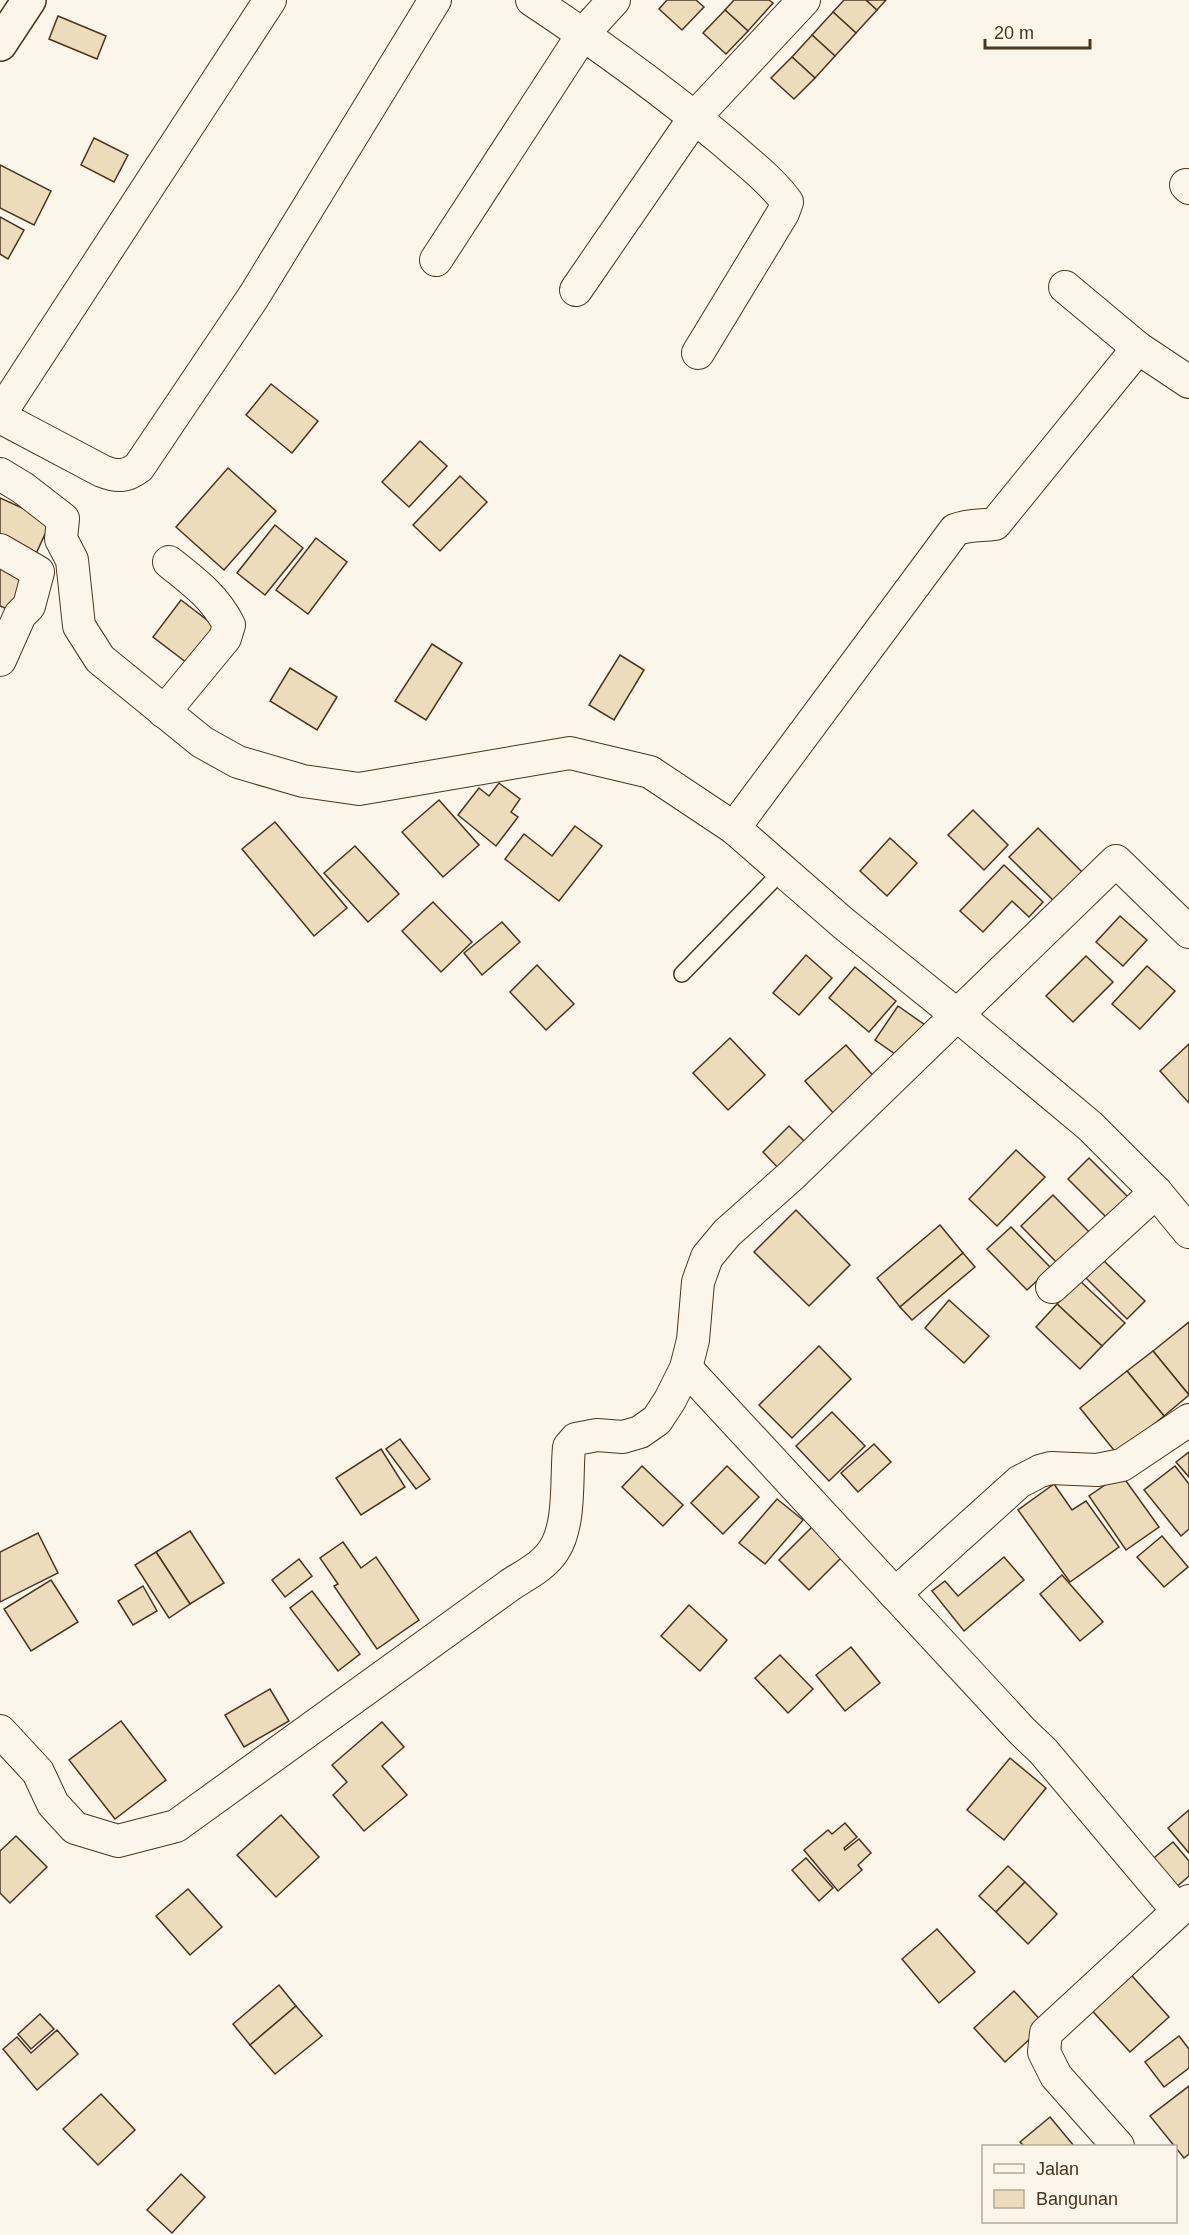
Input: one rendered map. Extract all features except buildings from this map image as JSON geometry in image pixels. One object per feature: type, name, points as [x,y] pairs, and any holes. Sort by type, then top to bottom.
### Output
[{"type":"street","points":[[0,44],[29,0]]},
{"type":"street","points":[[270,0],[0,415],[115,476],[123,476],[140,467],[254,296],[435,0]]},
{"type":"street","points":[[532,0],[583,34],[695,117],[777,187],[787,202],[783,213],[698,353]]},
{"type":"street","points":[[436,260],[583,34],[614,0]]},
{"type":"street","points":[[576,291],[695,117],[804,0]]},
{"type":"street","points":[[1065,287],[1138,348],[1189,382]]},
{"type":"street","points":[[734,828],[956,530],[967,525],[995,524],[1138,348]]},
{"type":"street","points":[[0,474],[23,488],[63,519],[61,539],[72,560],[79,626],[100,659],[202,742],[238,762],[303,781],[359,789],[570,753],[650,772],[734,828],[843,923],[1090,1126],[1156,1192],[1189,1232]]},
{"type":"street","points":[[0,550],[39,572],[29,606],[20,615],[0,660]]},
{"type":"street","points":[[164,712],[225,638],[229,625],[205,590],[169,562]]},
{"type":"street","points":[[0,1731],[38,1772],[53,1804],[75,1828],[118,1840],[176,1826],[539,1566],[555,1550],[563,1527],[568,1447],[576,1439],[597,1435],[623,1437],[640,1432],[657,1420],[686,1368],[693,1340],[698,1282],[707,1257],[727,1233],[792,1175],[1116,861],[1189,932]]},
{"type":"street","points":[[1052,1287],[1156,1192]]},
{"type":"street","points":[[686,1368],[1043,1751],[1184,1906],[1046,2033],[1044,2052],[1056,2076],[1118,2145]]},
{"type":"street","points":[[895,1594],[1019,1482],[1051,1468],[1097,1470],[1122,1465],[1189,1420]]},
{"type":"lane","points":[[682,974],[783,870]]}]
